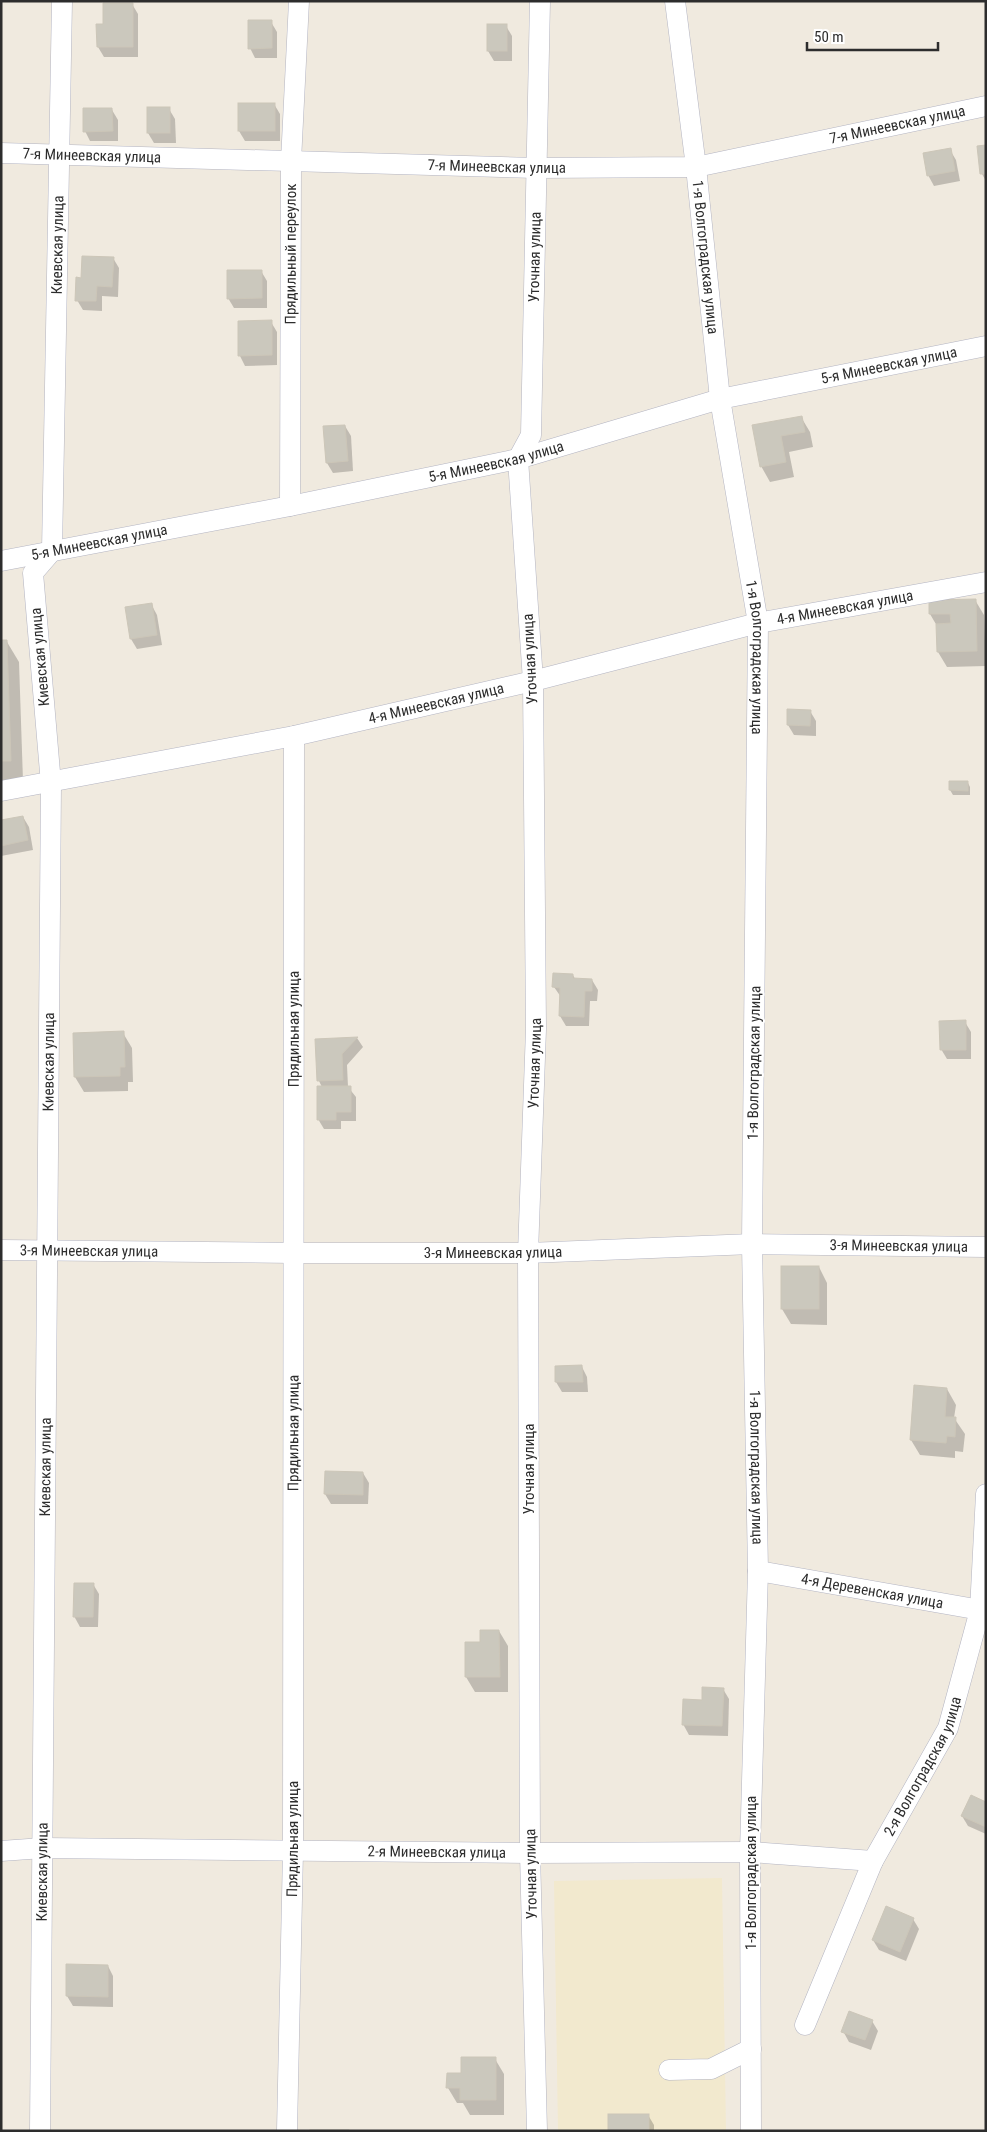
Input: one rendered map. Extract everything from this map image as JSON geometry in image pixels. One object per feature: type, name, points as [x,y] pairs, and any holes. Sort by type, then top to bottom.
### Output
[{"type":"street","name":"Киевская улица","points":[[40,2131],[49,1252],[51,784],[33,573],[52,551],[62,1]]},
{"type":"street","name":"Прядильный переулок","points":[[290,506],[291,161],[299,1]]},
{"type":"street","name":"Уточная улица","points":[[537,2131],[530,1853],[528,1252],[536,1029],[532,681],[518,459],[531,435],[540,1]]},
{"type":"street","name":"1-я Волгоградская улица","points":[[675,1],[696,167],[720,400],[758,623],[752,1244],[758,1571],[750,1852],[751,2131]]},
{"type":"street","name":"7-я Минеевская улица","points":[[1,153],[58,153],[536,168],[696,167],[986,106]]},
{"type":"street","name":"5-я Минеевская улица","points":[[1,561],[290,506],[518,459],[720,400],[986,346]]},
{"type":"street","name":"4-я Минеевская улица","points":[[1,791],[51,784],[294,736],[532,681],[758,623],[986,582]]},
{"type":"street","name":"Прядильная улица","points":[[287,2131],[293,1851],[294,736]]},
{"type":"street","name":"3-я Минеевская улица","points":[[1,1250],[49,1252],[295,1253],[528,1252],[752,1244],[986,1247]]},
{"type":"street","name":"2-я Волгоградская улица","points":[[805,2026],[873,1861],[948,1728],[983,1610],[986,1494]]},
{"type":"street","name":"4-я Деревенская улица","points":[[758,1571],[983,1610]]},
{"type":"street","name":"2-я Минеевская улица","points":[[1,1851],[43,1848],[530,1853],[750,1852],[873,1861]]},
{"type":"street","points":[[669,2070],[711,2068],[751,2049]]},
{"type":"shaded area","points":[[722,1878],[726,2131],[558,2131],[554,1881]]},
{"type":"building","points":[[103,3],[133,3],[133,47],[97,47],[96,24],[103,24]]},
{"type":"building","points":[[248,20],[272,20],[272,48],[248,49]]},
{"type":"building","points":[[487,24],[507,24],[507,51],[487,51]]},
{"type":"building","points":[[238,103],[275,103],[275,131],[238,131]]},
{"type":"building","points":[[147,107],[170,107],[170,133],[147,133]]},
{"type":"building","points":[[83,108],[112,108],[113,131],[83,132]]},
{"type":"building","points":[[986,145],[986,174],[980,174],[977,146]]},
{"type":"building","points":[[951,148],[955,171],[927,176],[923,153]]},
{"type":"building","points":[[82,256],[114,257],[112,287],[97,286],[96,301],[75,301],[76,277],[81,278]]},
{"type":"building","points":[[227,270],[262,270],[262,298],[227,299]]},
{"type":"building","points":[[272,320],[272,355],[238,356],[238,321]]},
{"type":"building","points":[[802,416],[805,432],[781,436],[786,462],[760,467],[752,425]]},
{"type":"building","points":[[345,425],[348,461],[326,463],[323,426]]},
{"type":"building","points":[[976,599],[977,651],[937,652],[936,624],[951,623],[950,614],[929,614],[929,600]]},
{"type":"building","points":[[152,603],[157,635],[130,639],[125,607]]},
{"type":"building","points":[[1,640],[7,640],[11,761],[1,761]]},
{"type":"building","points":[[787,709],[811,710],[810,726],[787,725]]},
{"type":"building","points":[[949,781],[968,781],[968,791],[949,790]]},
{"type":"building","points":[[23,816],[28,840],[1,846],[1,820]]},
{"type":"building","points":[[553,973],[573,974],[573,978],[592,979],[592,991],[585,991],[584,1017],[559,1016],[560,988],[552,987]]},
{"type":"building","points":[[966,1020],[966,1050],[940,1050],[939,1021]]},
{"type":"building","points":[[124,1031],[125,1067],[120,1067],[120,1076],[74,1077],[73,1033]]},
{"type":"building","points":[[358,1037],[342,1054],[343,1080],[317,1081],[315,1039]]},
{"type":"building","points":[[317,1086],[351,1086],[351,1112],[336,1112],[336,1120],[317,1120]]},
{"type":"building","points":[[781,1266],[819,1266],[819,1309],[781,1309]]},
{"type":"building","points":[[582,1365],[583,1382],[555,1382],[555,1366]]},
{"type":"building","points":[[914,1385],[947,1388],[945,1417],[956,1417],[955,1437],[947,1436],[946,1443],[910,1440]]},
{"type":"building","points":[[325,1471],[363,1472],[363,1495],[324,1494]]},
{"type":"building","points":[[74,1583],[94,1583],[93,1617],[73,1617]]},
{"type":"building","points":[[480,1630],[499,1630],[500,1677],[465,1677],[465,1642],[480,1642]]},
{"type":"building","points":[[702,1687],[724,1688],[722,1726],[682,1725],[683,1699],[702,1700]]},
{"type":"building","points":[[971,1795],[986,1802],[986,1827],[961,1816]]},
{"type":"building","points":[[886,1906],[914,1918],[900,1952],[872,1940]]},
{"type":"building","points":[[66,1964],[108,1965],[108,1997],[66,1996]]},
{"type":"building","points":[[849,2011],[873,2020],[865,2040],[841,2032]]},
{"type":"building","points":[[461,2057],[496,2057],[496,2100],[460,2100],[460,2088],[446,2088],[447,2073],[461,2073]]},
{"type":"building","points":[[608,2114],[649,2114],[649,2131],[608,2131]]},
{"type":"building","points":[[349,2130],[349,2131],[310,2131]]}]
